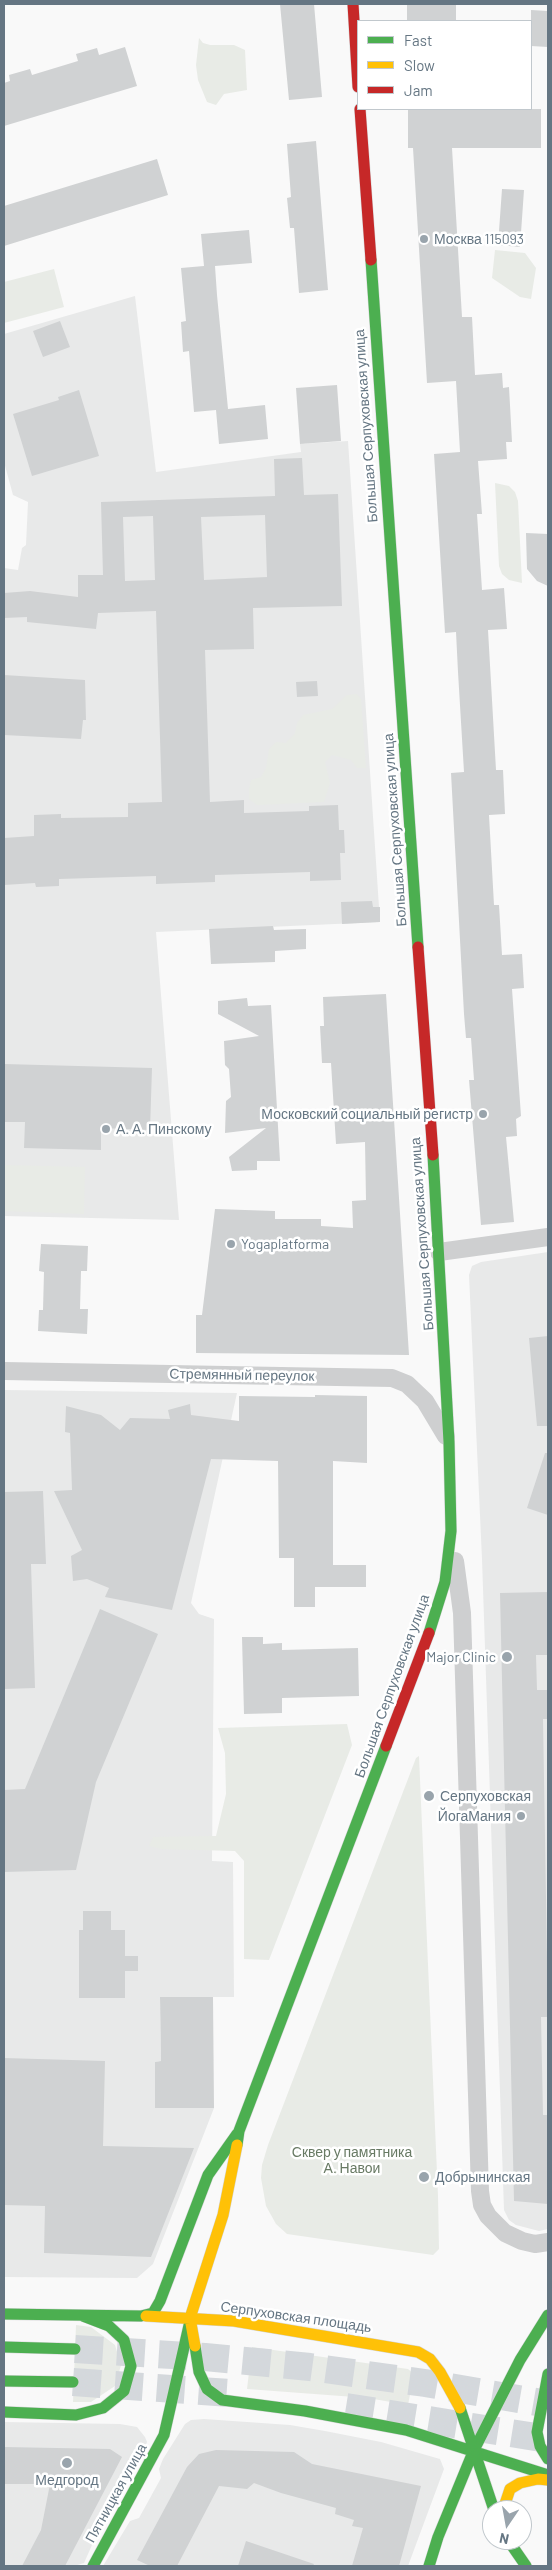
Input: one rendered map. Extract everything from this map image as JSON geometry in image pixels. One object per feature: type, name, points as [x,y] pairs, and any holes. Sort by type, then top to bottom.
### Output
[{"type":"main road","points":[[353,4],[357,70]]},
{"type":"main road","name":"Большая Серпуховская улица","points":[[190,2318],[232,2177],[240,2131],[431,1628],[445,1582],[451,1531],[449,1442],[439,1252],[362,149],[362,110]]},
{"type":"main road","points":[[146,2316],[152,2312],[160,2301],[208,2175],[220,2155],[240,2131]]},
{"type":"main road","points":[[4,2314],[76,2315],[93,2318],[115,2330],[124,2340],[131,2366],[124,2391],[103,2408],[76,2415],[4,2412]]},
{"type":"main road","name":"Серпуховская площадь","points":[[76,2315],[234,2320],[418,2352],[430,2359],[461,2410],[473,2452],[490,2500]]},
{"type":"main road","points":[[429,2566],[438,2537],[473,2452],[520,2360],[548,2315]]},
{"type":"main road","points":[[190,2318],[199,2372],[207,2389],[222,2400],[305,2412],[406,2430],[459,2445],[473,2452],[548,2475]]},
{"type":"main road","name":"Пятницкая улица","points":[[94,2566],[164,2435],[190,2318]]},
{"type":"main road","points":[[4,2347],[75,2349]]},
{"type":"main road","points":[[548,2374],[537,2432],[540,2446],[548,2459]]},
{"type":"main road","points":[[4,2381],[73,2382]]},
{"type":"main road","points":[[506,2500],[510,2489],[520,2483],[538,2479],[548,2480]]},
{"type":"main road","points":[[515,2550],[526,2566]]},
{"type":"street","points":[[439,1252],[548,1237]]},
{"type":"street","name":"Стремянный переулок","points":[[4,1371],[392,1378],[407,1384],[425,1401],[449,1442]]},
{"type":"street","points":[[451,1531],[462,1613],[482,2205],[488,2216],[500,2230],[522,2241],[535,2244],[548,2242]]},
{"type":"shaded area","points":[[135,296],[156,472],[301,452],[300,444],[348,441],[380,922],[156,932],[179,1220],[4,1216],[4,568],[18,570],[22,548],[26,545],[28,502],[13,495],[4,462],[4,334]]},
{"type":"shaded area","points":[[548,1252],[548,2229],[539,2231],[516,2225],[509,2220],[504,2210],[482,1559],[469,1275],[472,1266],[481,1262]]},
{"type":"shaded area","points":[[4,1390],[237,1393],[191,1603],[199,1614],[214,1619],[212,1861],[233,1862],[234,1997],[160,1997],[161,2061],[155,2062],[155,2108],[214,2108],[153,2264],[137,2278],[4,2277]]},
{"type":"shaded area","points":[[204,2419],[290,2425],[381,2442],[440,2459],[444,2469],[408,2566],[103,2566],[130,2521],[139,2518],[161,2478],[159,2469],[163,2459],[185,2424],[191,2420]]},
{"type":"shaded area","points":[[4,2422],[120,2424],[137,2427],[145,2437],[147,2442],[136,2471],[127,2474],[116,2490],[119,2499],[116,2503],[106,2506],[90,2535],[92,2545],[84,2563],[74,2566],[4,2566]]},
{"type":"green space","points":[[199,38],[203,43],[210,45],[234,45],[245,50],[247,90],[224,94],[216,105],[207,102],[198,80],[196,65]]},
{"type":"green space","points":[[495,250],[525,253],[536,268],[531,299],[520,297],[492,278]]},
{"type":"green space","points":[[54,269],[64,307],[4,323],[4,282]]},
{"type":"green space","points":[[495,483],[509,486],[515,492],[518,501],[522,583],[509,580],[502,574],[499,566]]},
{"type":"green space","points":[[357,694],[361,699],[366,768],[357,768],[351,760],[332,755],[325,762],[330,783],[324,802],[257,805],[249,799],[251,780],[261,777],[266,768],[269,749],[276,742],[286,743],[295,733],[297,723],[303,715],[332,709],[347,695]]},
{"type":"green space","points":[[4,1165],[85,1167],[84,1214],[4,1211]]},
{"type":"green space","points":[[347,1724],[352,1745],[269,1960],[244,1959],[244,1861],[235,1851],[161,1849],[149,1846],[153,1837],[216,1836],[226,1794],[225,1753],[218,1728]]},
{"type":"green space","name":"Сквер у памятника А. Навои","points":[[419,1756],[438,2196],[439,2249],[433,2255],[287,2234],[276,2224],[266,2206],[261,2178],[262,2165],[268,2145],[416,1758]]},
{"type":"green space","points":[[76,2325],[91,2327],[115,2345],[121,2365],[115,2386],[91,2402],[73,2402]]},
{"type":"green space","points":[[252,2347],[408,2369],[414,2374],[408,2405],[368,2398],[247,2389]]},
{"type":"building","points":[[280,4],[314,4],[322,97],[289,100]]},
{"type":"building","points":[[407,4],[456,4],[456,20],[407,20]]},
{"type":"building","points":[[531,10],[548,11],[548,47],[532,46]]},
{"type":"building","points":[[125,47],[137,86],[4,126],[4,83],[10,81],[9,75],[30,69],[32,75],[78,61],[76,54],[97,48],[99,55]]},
{"type":"building","points":[[541,109],[541,148],[452,148],[462,317],[472,317],[475,375],[502,373],[503,388],[509,387],[512,442],[506,442],[507,459],[478,461],[482,514],[477,514],[482,590],[504,588],[507,629],[488,630],[496,770],[503,770],[505,814],[489,815],[494,905],[499,905],[502,955],[522,954],[524,988],[512,989],[521,1116],[516,1119],[517,1136],[506,1137],[514,1222],[481,1225],[469,1080],[474,1080],[471,1038],[466,1038],[464,1014],[451,773],[464,772],[456,632],[445,633],[434,454],[460,452],[456,381],[427,383],[413,148],[408,148],[408,110]]},
{"type":"building","points":[[316,141],[328,290],[299,293],[294,228],[290,228],[287,198],[291,197],[287,144]]},
{"type":"building","points":[[157,159],[168,195],[4,246],[4,206]]},
{"type":"building","points":[[502,189],[524,190],[520,247],[498,245]]},
{"type":"building","points":[[249,230],[252,263],[215,266],[217,295],[228,409],[265,405],[268,439],[219,444],[216,410],[194,412],[189,351],[183,352],[181,322],[186,321],[181,268],[204,266],[201,234]]},
{"type":"building","points":[[60,321],[70,347],[43,357],[33,331]]},
{"type":"building","points":[[337,385],[341,441],[300,444],[296,388]]},
{"type":"building","points":[[79,390],[99,456],[32,476],[13,414],[59,400],[58,397]]},
{"type":"building","points":[[302,458],[304,495],[338,494],[342,606],[253,608],[254,649],[205,650],[210,802],[244,800],[244,813],[309,811],[309,806],[338,805],[339,830],[344,830],[345,853],[340,853],[341,880],[310,881],[310,872],[215,875],[215,882],[156,884],[156,876],[59,879],[59,886],[36,887],[35,883],[4,885],[4,838],[34,836],[34,815],[61,814],[61,818],[128,817],[128,803],[162,802],[156,611],[98,613],[96,629],[27,622],[27,617],[4,618],[4,593],[30,591],[78,597],[78,575],[103,575],[101,502],[275,496],[274,459]],"holes":[[[265,515],[267,577],[204,580],[201,517]],[[153,516],[155,580],[125,581],[123,517]]]},
{"type":"building","points":[[526,533],[548,534],[548,586],[537,581],[527,569]]},
{"type":"building","points":[[4,675],[85,680],[86,720],[83,720],[81,739],[4,735]]},
{"type":"building","points":[[317,681],[318,696],[297,697],[296,682]]},
{"type":"building","points":[[372,901],[373,907],[380,907],[380,922],[342,924],[341,902]]},
{"type":"building","points":[[273,926],[274,930],[306,929],[306,949],[275,951],[275,962],[211,964],[209,929]]},
{"type":"building","points":[[386,994],[409,1355],[196,1353],[196,1315],[202,1315],[215,1209],[275,1211],[275,1219],[321,1219],[321,1226],[353,1228],[352,1201],[366,1200],[365,1142],[336,1144],[331,1063],[322,1063],[320,1026],[324,1026],[323,997]]},
{"type":"building","points":[[247,998],[248,1006],[271,1005],[280,1161],[257,1161],[257,1170],[232,1171],[229,1157],[266,1128],[225,1133],[226,1101],[231,1097],[229,1069],[225,1065],[224,1041],[259,1036],[218,1014],[218,1001]]},
{"type":"building","points":[[4,1064],[152,1068],[150,1130],[101,1128],[101,1150],[24,1148],[25,1122],[4,1122]]},
{"type":"building","points":[[41,1244],[88,1246],[87,1271],[81,1271],[80,1309],[88,1309],[87,1334],[38,1331],[39,1310],[43,1310],[44,1272],[39,1271]]},
{"type":"building","points":[[548,1336],[548,1426],[537,1426],[529,1338]]},
{"type":"building","points":[[315,1395],[367,1396],[367,1463],[333,1461],[333,1565],[366,1565],[366,1587],[315,1587],[315,1607],[294,1607],[294,1558],[279,1558],[278,1461],[211,1459],[172,1610],[105,1597],[109,1588],[87,1579],[73,1581],[71,1556],[82,1550],[54,1491],[72,1490],[70,1433],[65,1432],[66,1406],[101,1415],[120,1430],[130,1418],[170,1419],[168,1410],[190,1404],[191,1415],[239,1421],[239,1396],[315,1397]]},
{"type":"building","points":[[545,1453],[548,1453],[548,1515],[527,1508]]},
{"type":"building","points":[[43,1491],[46,1564],[31,1564],[35,1688],[4,1689],[4,1492]]},
{"type":"building","points":[[548,1592],[548,1655],[536,1655],[537,1690],[548,1690],[548,1719],[543,1719],[548,2017],[541,2017],[543,2115],[548,2115],[548,2204],[514,2201],[500,1593]]},
{"type":"building","points":[[100,1609],[158,1634],[96,1782],[76,1870],[4,1872],[4,1790],[25,1789]]},
{"type":"building","points":[[242,1637],[263,1637],[263,1644],[282,1643],[282,1650],[358,1648],[359,1696],[282,1698],[282,1713],[244,1714]]},
{"type":"building","points":[[83,1911],[111,1911],[111,1930],[125,1930],[125,1956],[138,1956],[138,1971],[125,1971],[125,1998],[79,1998],[79,1930],[83,1930]]},
{"type":"building","points":[[160,1997],[213,1997],[214,2108],[155,2108],[155,2062],[161,2061]]},
{"type":"building","points":[[4,2058],[105,2061],[103,2146],[194,2148],[151,2257],[44,2253],[45,2206],[4,2205]]},
{"type":"building","points":[[4,2447],[110,2449],[122,2457],[65,2566],[22,2566],[41,2530],[50,2484],[4,2484]]},
{"type":"building","points":[[216,2450],[294,2452],[312,2464],[421,2486],[399,2566],[352,2566],[363,2528],[352,2526],[354,2520],[335,2514],[336,2508],[281,2493],[254,2483],[247,2489],[219,2486],[177,2566],[150,2566],[137,2560],[187,2467],[199,2454]]},
{"type":"building","points":[[246,2541],[314,2564],[313,2566],[238,2566]]},
{"type":"tunnel","points":[[75,2349],[205,2357],[310,2367],[425,2383],[548,2404]]},
{"type":"tunnel","points":[[73,2382],[229,2393]]},
{"type":"tunnel","points":[[346,2407],[548,2439]]},
{"type":"traffic: fast","points":[[371,260],[418,947]]},
{"type":"traffic: fast","points":[[429,1633],[445,1582],[451,1531],[449,1442],[433,1155]]},
{"type":"traffic: fast","points":[[237,2145],[239,2131],[386,1746]]},
{"type":"traffic: fast","points":[[4,2314],[141,2316],[153,2313],[160,2301],[208,2175],[237,2134]]},
{"type":"traffic: fast","points":[[429,2566],[438,2537],[473,2452],[520,2360],[548,2315]]},
{"type":"traffic: fast","points":[[4,2412],[76,2415],[103,2408],[124,2391],[131,2366],[124,2340],[109,2326],[83,2316]]},
{"type":"traffic: fast","points":[[93,2566],[164,2435],[190,2321]]},
{"type":"traffic: fast","points":[[195,2346],[199,2372],[207,2389],[222,2400],[305,2411],[406,2430],[548,2475]]},
{"type":"traffic: fast","points":[[4,2347],[75,2349]]},
{"type":"traffic: fast","points":[[548,2374],[537,2432],[540,2446],[548,2459]]},
{"type":"traffic: fast","points":[[4,2381],[73,2382]]},
{"type":"traffic: fast","points":[[460,2408],[491,2500]]},
{"type":"traffic: fast","points":[[515,2550],[526,2566]]},
{"type":"traffic: slow","points":[[195,2346],[190,2318],[223,2215],[237,2145]]},
{"type":"traffic: slow","points":[[146,2316],[234,2321],[418,2352],[430,2359],[440,2372],[460,2408]]},
{"type":"traffic: slow","points":[[506,2500],[510,2489],[520,2483],[538,2479],[548,2480]]},
{"type":"traffic: jam","points":[[353,4],[357,70]]},
{"type":"traffic: jam","points":[[360,110],[371,260]]},
{"type":"traffic: jam","points":[[418,947],[433,1155]]},
{"type":"traffic: jam","points":[[386,1746],[429,1633]]},
{"type":"place","name":"Москва 115093","points":[[424,239]]},
{"type":"place","name":"Московский социальный регистр","points":[[483,1114]]},
{"type":"place","name":"А. А. Пинскому","points":[[106,1129]]},
{"type":"place","name":"Yogaplatforma","points":[[231,1244]]},
{"type":"place","name":"Major Clinic","points":[[507,1657]]},
{"type":"place","name":"Серпуховская","points":[[429,1796]]},
{"type":"place","name":"ЙогаМания","points":[[521,1816]]},
{"type":"place","name":"Добрынинская","points":[[424,2177]]},
{"type":"place","name":"Медгород","points":[[67,2463]]}]
